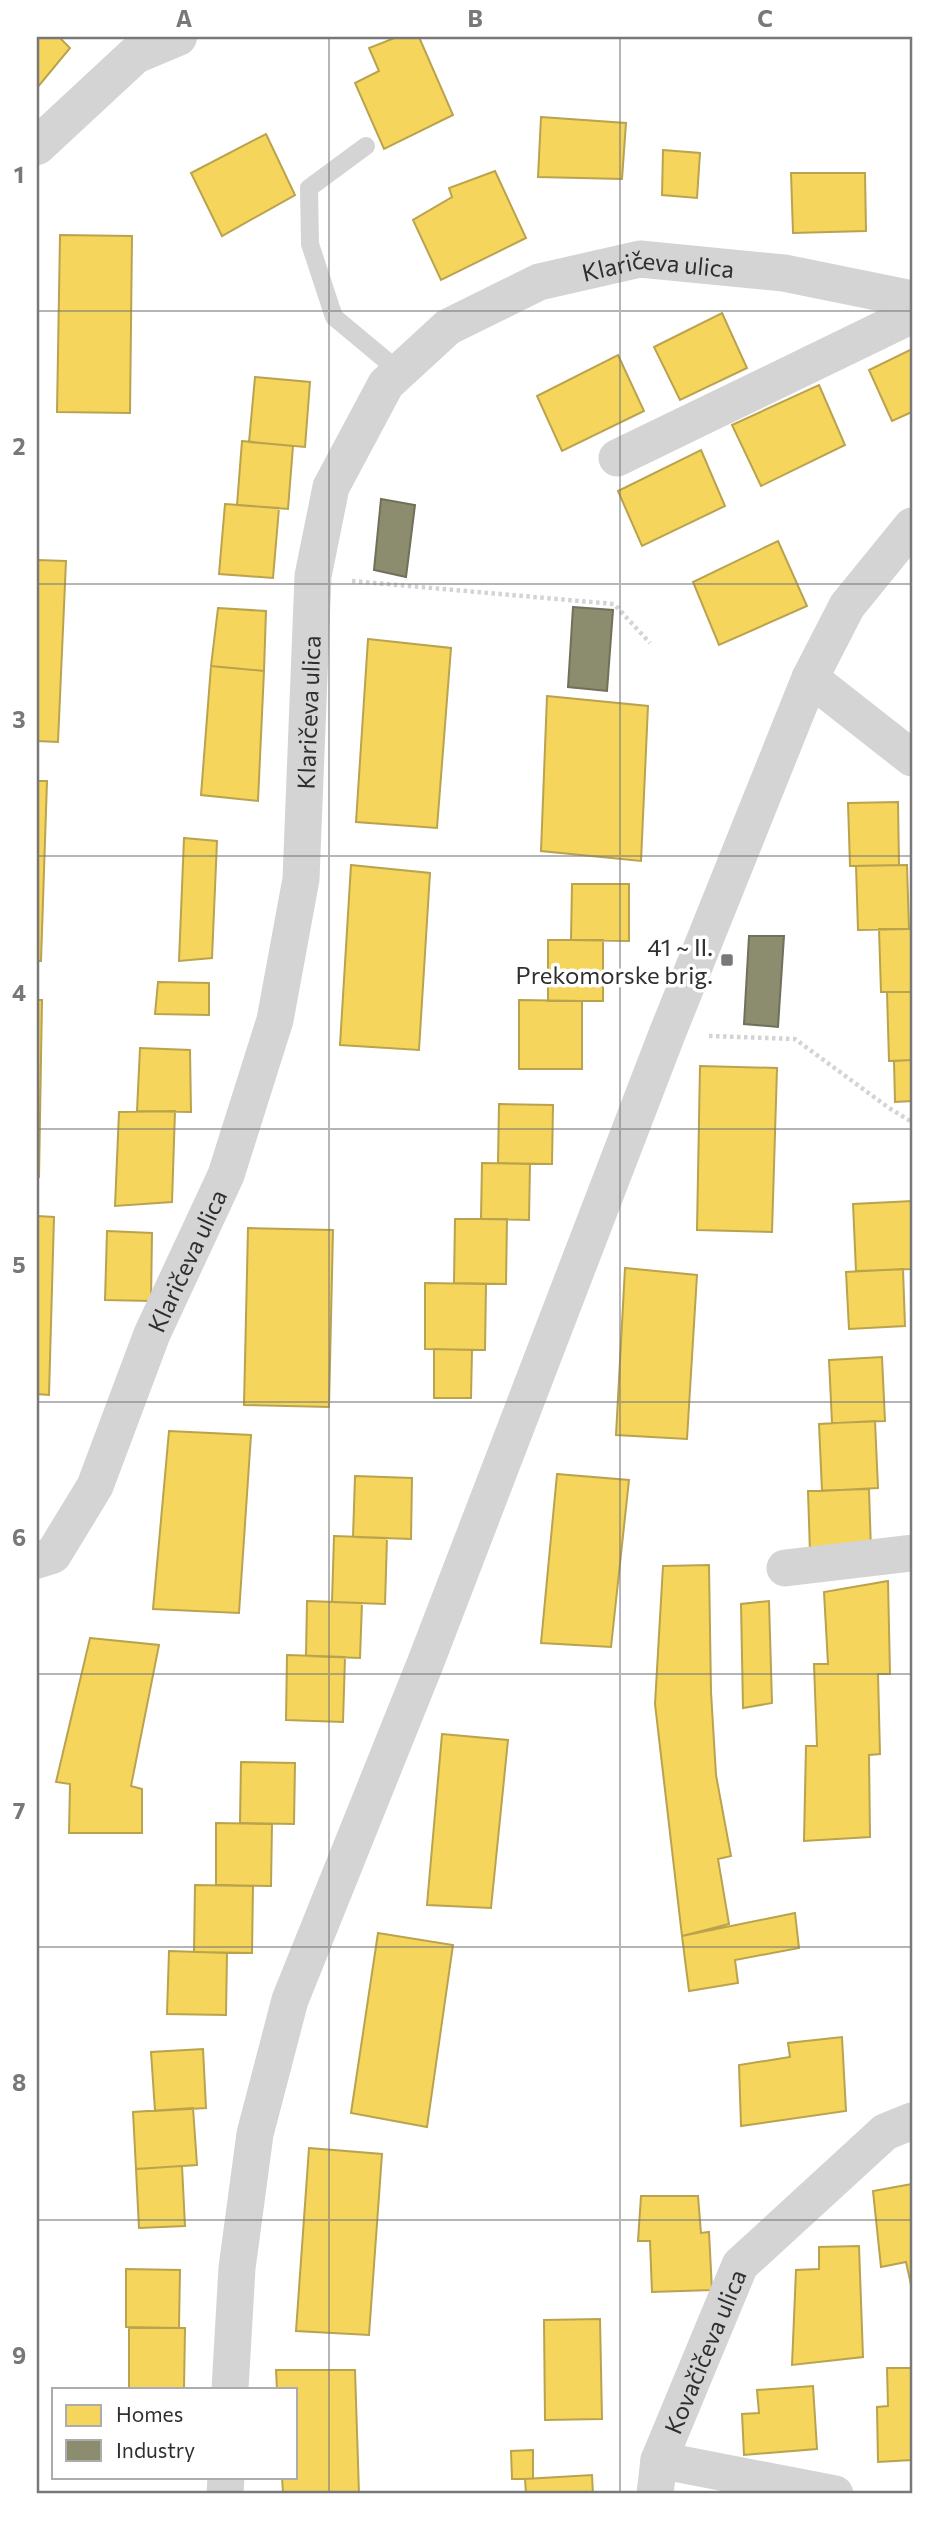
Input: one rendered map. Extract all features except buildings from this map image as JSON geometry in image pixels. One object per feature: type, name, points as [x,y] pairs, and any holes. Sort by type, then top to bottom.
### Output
[{"type":"street","points":[[37,146],[135,55],[178,37]]},
{"type":"street","name":"Klaričeva ulica","points":[[37,1560],[53,1555],[94,1486],[152,1334],[226,1175],[275,1020],[301,879],[313,576],[331,487],[386,384],[447,327],[539,282],[640,259],[784,273],[912,299]]},
{"type":"street","points":[[618,458],[912,315]]},
{"type":"street","points":[[230,2388],[237,2268],[255,2134],[290,2000],[425,1664],[667,1034],[810,678],[848,606],[912,526]]},
{"type":"street","points":[[810,678],[912,758]]},
{"type":"street","points":[[785,1568],[911,1546]]},
{"type":"street","name":"Kovačičeva ulica","points":[[657,2477],[740,2265],[885,2132],[912,2121]]},
{"type":"street","points":[[657,2477],[835,2494]]},
{"type":"lane","points":[[366,146],[309,188],[310,244],[334,317],[400,372]]},
{"type":"path","points":[[393,586],[614,604],[650,643]]},
{"type":"path","points":[[667,1034],[794,1039],[912,1122]]},
{"type":"place","name":"41 ~ II. Prekomorske brig.","points":[[727,960]]}]
